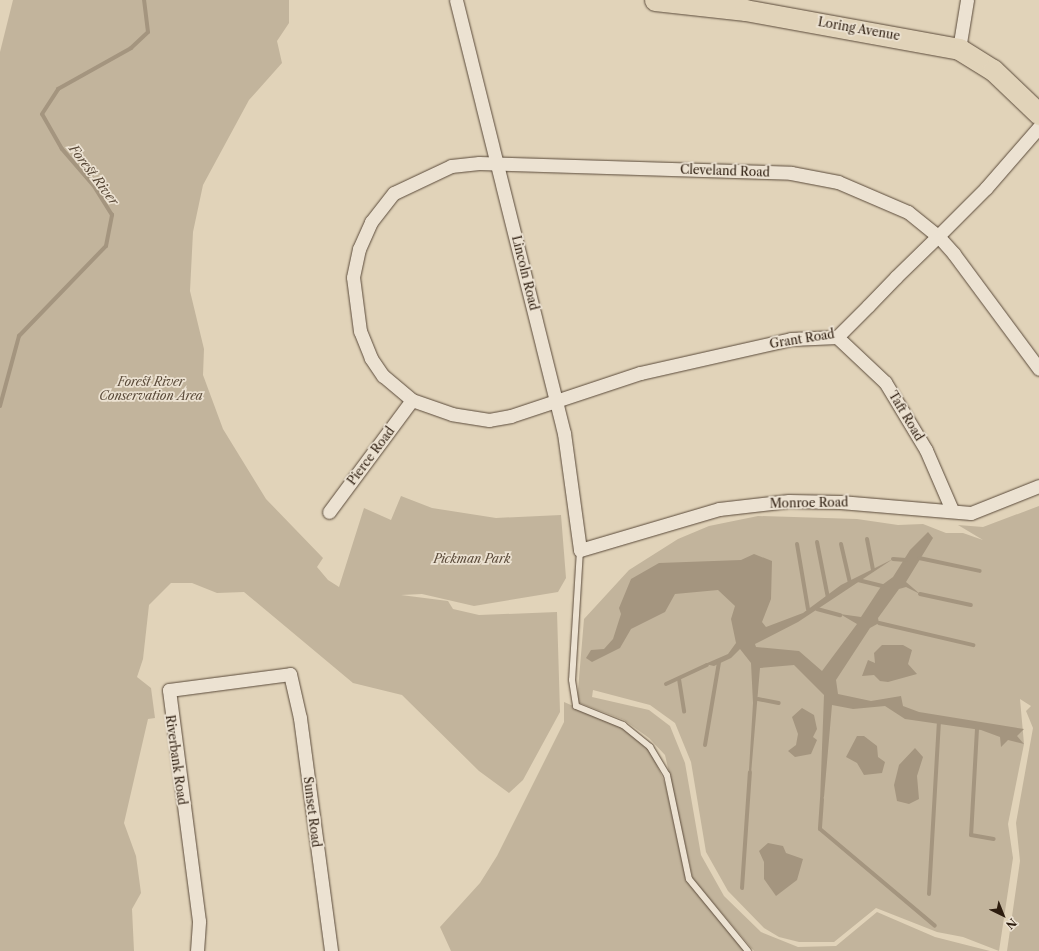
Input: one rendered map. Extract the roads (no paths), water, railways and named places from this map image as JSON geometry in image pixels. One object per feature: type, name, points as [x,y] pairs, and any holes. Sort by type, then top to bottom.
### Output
[{"type":"highway","name":"Loring Avenue","points":[[655,0],[745,10],[959,49],[993,70],[1039,114]]},
{"type":"street","name":"Lincoln Road","points":[[456,0],[564,433],[580,550]]},
{"type":"street","points":[[959,49],[967,0]]},
{"type":"street","name":"Grant Road","points":[[412,400],[452,414],[489,420],[535,409],[556,398],[640,372],[791,339],[837,337],[938,236],[1039,127]]},
{"type":"street","name":"Cleveland Road","points":[[412,400],[383,376],[371,358],[360,331],[353,277],[359,249],[371,222],[394,193],[451,166],[497,165],[791,173],[838,182],[875,196],[908,212],[938,236],[979,286],[1039,369]]},
{"type":"street","name":"Taft Road","points":[[837,337],[885,382],[926,450],[952,510]]},
{"type":"street","name":"Pierce Road","points":[[329,512],[412,400]]},
{"type":"street","name":"Monroe Road","points":[[580,550],[685,517],[760,504],[840,502],[952,510],[971,513],[987,509],[1039,486]]},
{"type":"street","name":"Riverbank Road","points":[[197,951],[199,921],[168,690],[290,674]]},
{"type":"street","name":"Sunset Road","points":[[290,674],[300,718],[331,951]]},
{"type":"lane","points":[[580,550],[572,680],[576,706],[624,726],[650,747],[667,775],[689,880],[748,951]]},
{"type":"waterway","name":"Forest River","points":[[0,406],[19,336],[106,246],[112,215],[93,185],[62,149],[42,114],[58,89],[131,48],[148,32],[144,0]]},
{"type":"waterway","points":[[867,539],[873,569]]},
{"type":"waterway","points":[[817,542],[828,598]]},
{"type":"waterway","points":[[797,544],[808,609]]},
{"type":"waterway","points":[[841,544],[850,582]]},
{"type":"waterway","points":[[919,558],[980,571]]},
{"type":"waterway","points":[[893,559],[906,560]]},
{"type":"waterway","points":[[858,580],[882,586]]},
{"type":"waterway","points":[[920,594],[971,605]]},
{"type":"waterway","points":[[817,609],[840,615]]},
{"type":"waterway","points":[[879,623],[973,645]]},
{"type":"waterway","points":[[705,745],[719,662]]},
{"type":"waterway","points":[[666,684],[707,665]]},
{"type":"waterway","points":[[679,679],[684,712]]},
{"type":"waterway","points":[[758,699],[779,703]]},
{"type":"waterway","points":[[929,894],[939,723]]},
{"type":"waterway","points":[[977,729],[971,835],[994,839]]},
{"type":"waterway","points":[[742,888],[750,772]]},
{"type":"waterway","points":[[822,799],[820,829],[935,926]]},
{"type":"park label","name":"Forest River Conservation Area","points":[[151,389]]},
{"type":"park label","name":"Pickman Park","points":[[472,559]]}]
